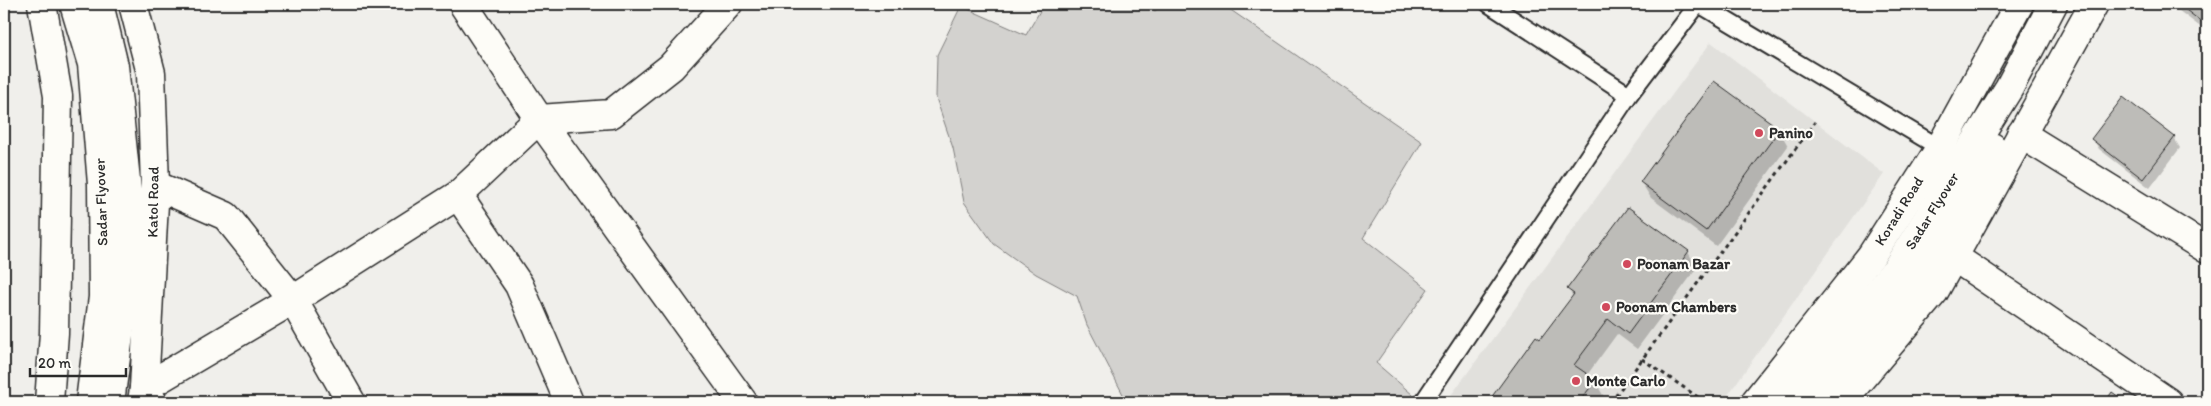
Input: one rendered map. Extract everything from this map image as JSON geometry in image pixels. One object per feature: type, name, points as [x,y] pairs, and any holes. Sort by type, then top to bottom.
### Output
[{"type":"main road","points":[[42,4],[58,96],[54,333],[49,402]]},
{"type":"main road","name":"Sadar Flyover","points":[[74,4],[92,64],[102,184],[103,297],[90,402]]},
{"type":"main road","name":"Sadar Flyover","points":[[99,4],[114,66],[130,219],[126,282],[110,402]]},
{"type":"main road","name":"Katol Road","points":[[133,4],[151,73],[155,185],[146,398]]},
{"type":"main road","points":[[462,4],[539,119],[743,402]]},
{"type":"main road","points":[[146,398],[293,300],[458,195],[539,119],[611,114],[671,67],[728,4]]},
{"type":"main road","name":"Koradi Road","points":[[1755,402],[1871,256],[1940,148],[2019,4]]},
{"type":"main road","name":"Sadar Flyover","points":[[1787,402],[1896,269],[2009,88],[2054,4]]},
{"type":"main road","name":"Sadar Flyover","points":[[1815,402],[1907,291],[1938,245],[2073,4]]},
{"type":"main road","points":[[1841,402],[1934,292],[2094,4]]},
{"type":"main road","points":[[2021,134],[2207,249]]},
{"type":"main road","points":[[155,185],[226,216],[293,300],[351,402]]},
{"type":"main road","points":[[458,195],[519,285],[569,402]]},
{"type":"main road","points":[[1954,257],[2168,402]]},
{"type":"lane","points":[[1488,4],[1628,95]]},
{"type":"lane","points":[[1423,402],[1628,95],[1698,4],[1940,148]]},
{"type":"path","points":[[1611,402],[1815,122]]},
{"type":"path","points":[[1642,359],[1705,402]]},
{"type":"shaded area","points":[[1044,4],[1147,4],[1155,11],[1163,4],[1222,4],[1422,142],[1363,238],[1428,289],[1376,363],[1413,395],[1408,402],[1127,402],[1087,325],[1077,296],[1036,274],[994,244],[964,202],[953,148],[936,98],[937,55],[961,6],[1026,35]]},
{"type":"shaded area","name":"Poonam Chambers","points":[[1711,42],[1884,174],[1723,402],[1446,402]]},
{"type":"building","points":[[2178,4],[2207,4],[2207,26]]},
{"type":"building","points":[[1714,81],[1780,129],[1706,231],[1640,182]]},
{"type":"building","points":[[2123,97],[2175,137],[2143,179],[2091,139]]},
{"type":"building","name":"Poonam Chambers","points":[[1628,207],[1689,251],[1628,334],[1608,319],[1574,365],[1596,380],[1579,402],[1488,402],[1536,336],[1540,339],[1574,294],[1567,289]]},
{"type":"building","points":[[2112,392],[2126,402],[2105,402]]},
{"type":"place","name":"Panino","points":[[1759,133]]},
{"type":"place","name":"Poonam Bazar","points":[[1627,264]]},
{"type":"place","name":"Poonam Chambers","points":[[1606,307]]},
{"type":"place","name":"Monte Carlo","points":[[1576,381]]}]
